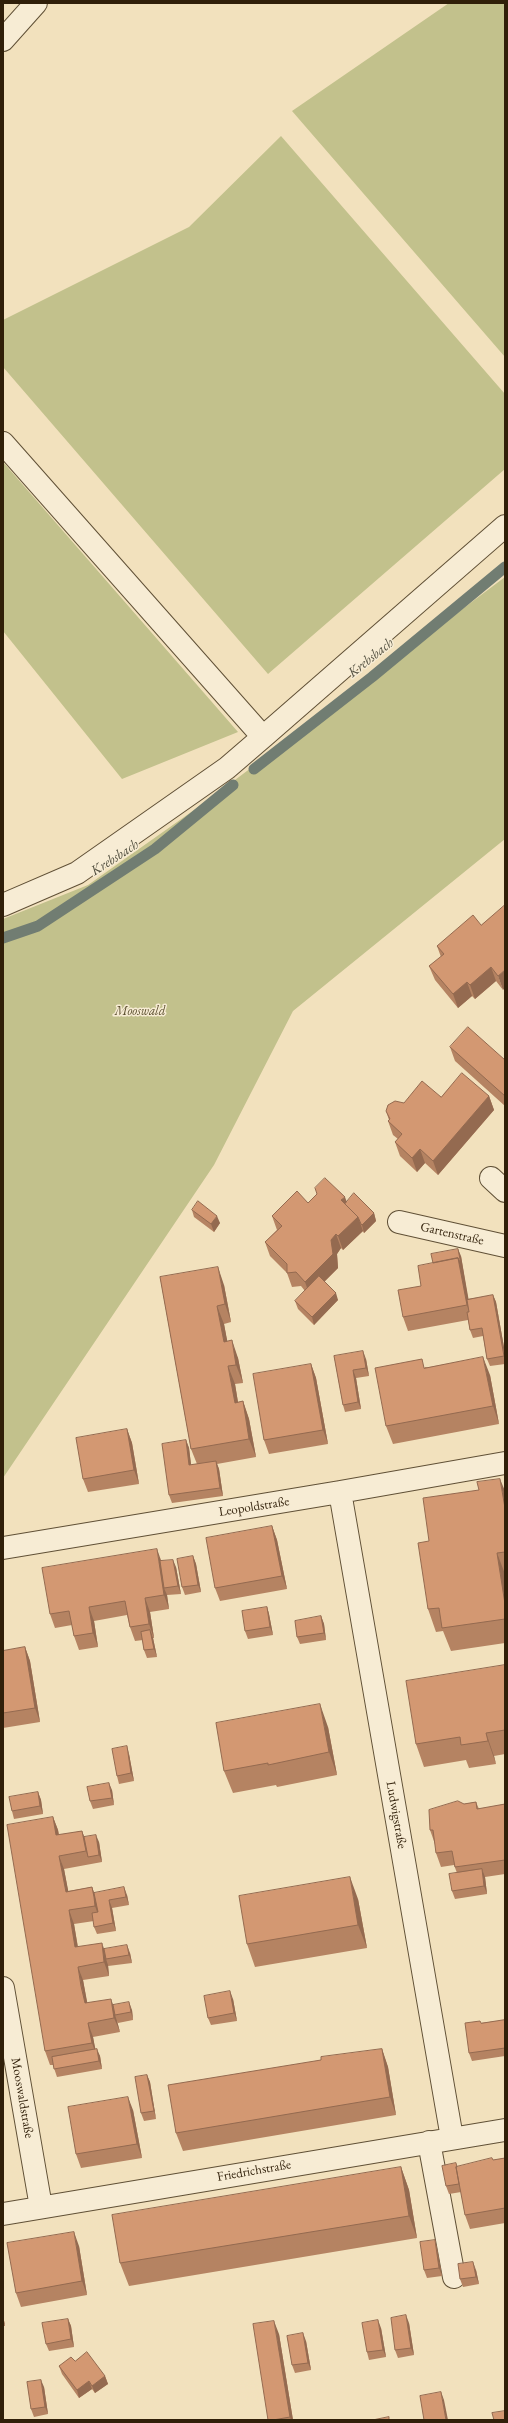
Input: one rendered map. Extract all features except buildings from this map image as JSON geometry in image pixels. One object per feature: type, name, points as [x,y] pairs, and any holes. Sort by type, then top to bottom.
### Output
[{"type":"street","points":[[3,40],[36,3]]},
{"type":"street","points":[[3,443],[263,737]]},
{"type":"street","points":[[3,905],[77,873],[228,768],[505,526]]},
{"type":"street","name":"Gartenstraße","points":[[399,1222],[505,1246]]},
{"type":"street","name":"Leopoldstraße","points":[[3,1548],[505,1463]]},
{"type":"street","name":"Ludwigstraße","points":[[340,1492],[452,2138]]},
{"type":"street","name":"Mooswaldstraße","points":[[3,1988],[41,2207]]},
{"type":"street","name":"Friedrichstraße","points":[[3,2214],[505,2130]]},
{"type":"street","points":[[429,2142],[454,2277]]},
{"type":"green space","points":[[449,3],[505,3],[505,357],[292,111]]},
{"type":"green space","points":[[281,136],[505,394],[505,469],[268,674],[3,367],[3,320],[189,227]]},
{"type":"green space","points":[[3,462],[238,732],[122,779],[3,631]]},
{"type":"green space","name":"Mooswald","points":[[505,577],[505,839],[293,1011],[214,1165],[3,1478],[3,919],[88,885],[211,798]]},
{"type":"waterway","name":"Krebsbach","points":[[254,769],[372,677],[505,567]]},
{"type":"waterway","name":"Krebsbach","points":[[3,938],[38,926],[155,849],[233,785]]}]
